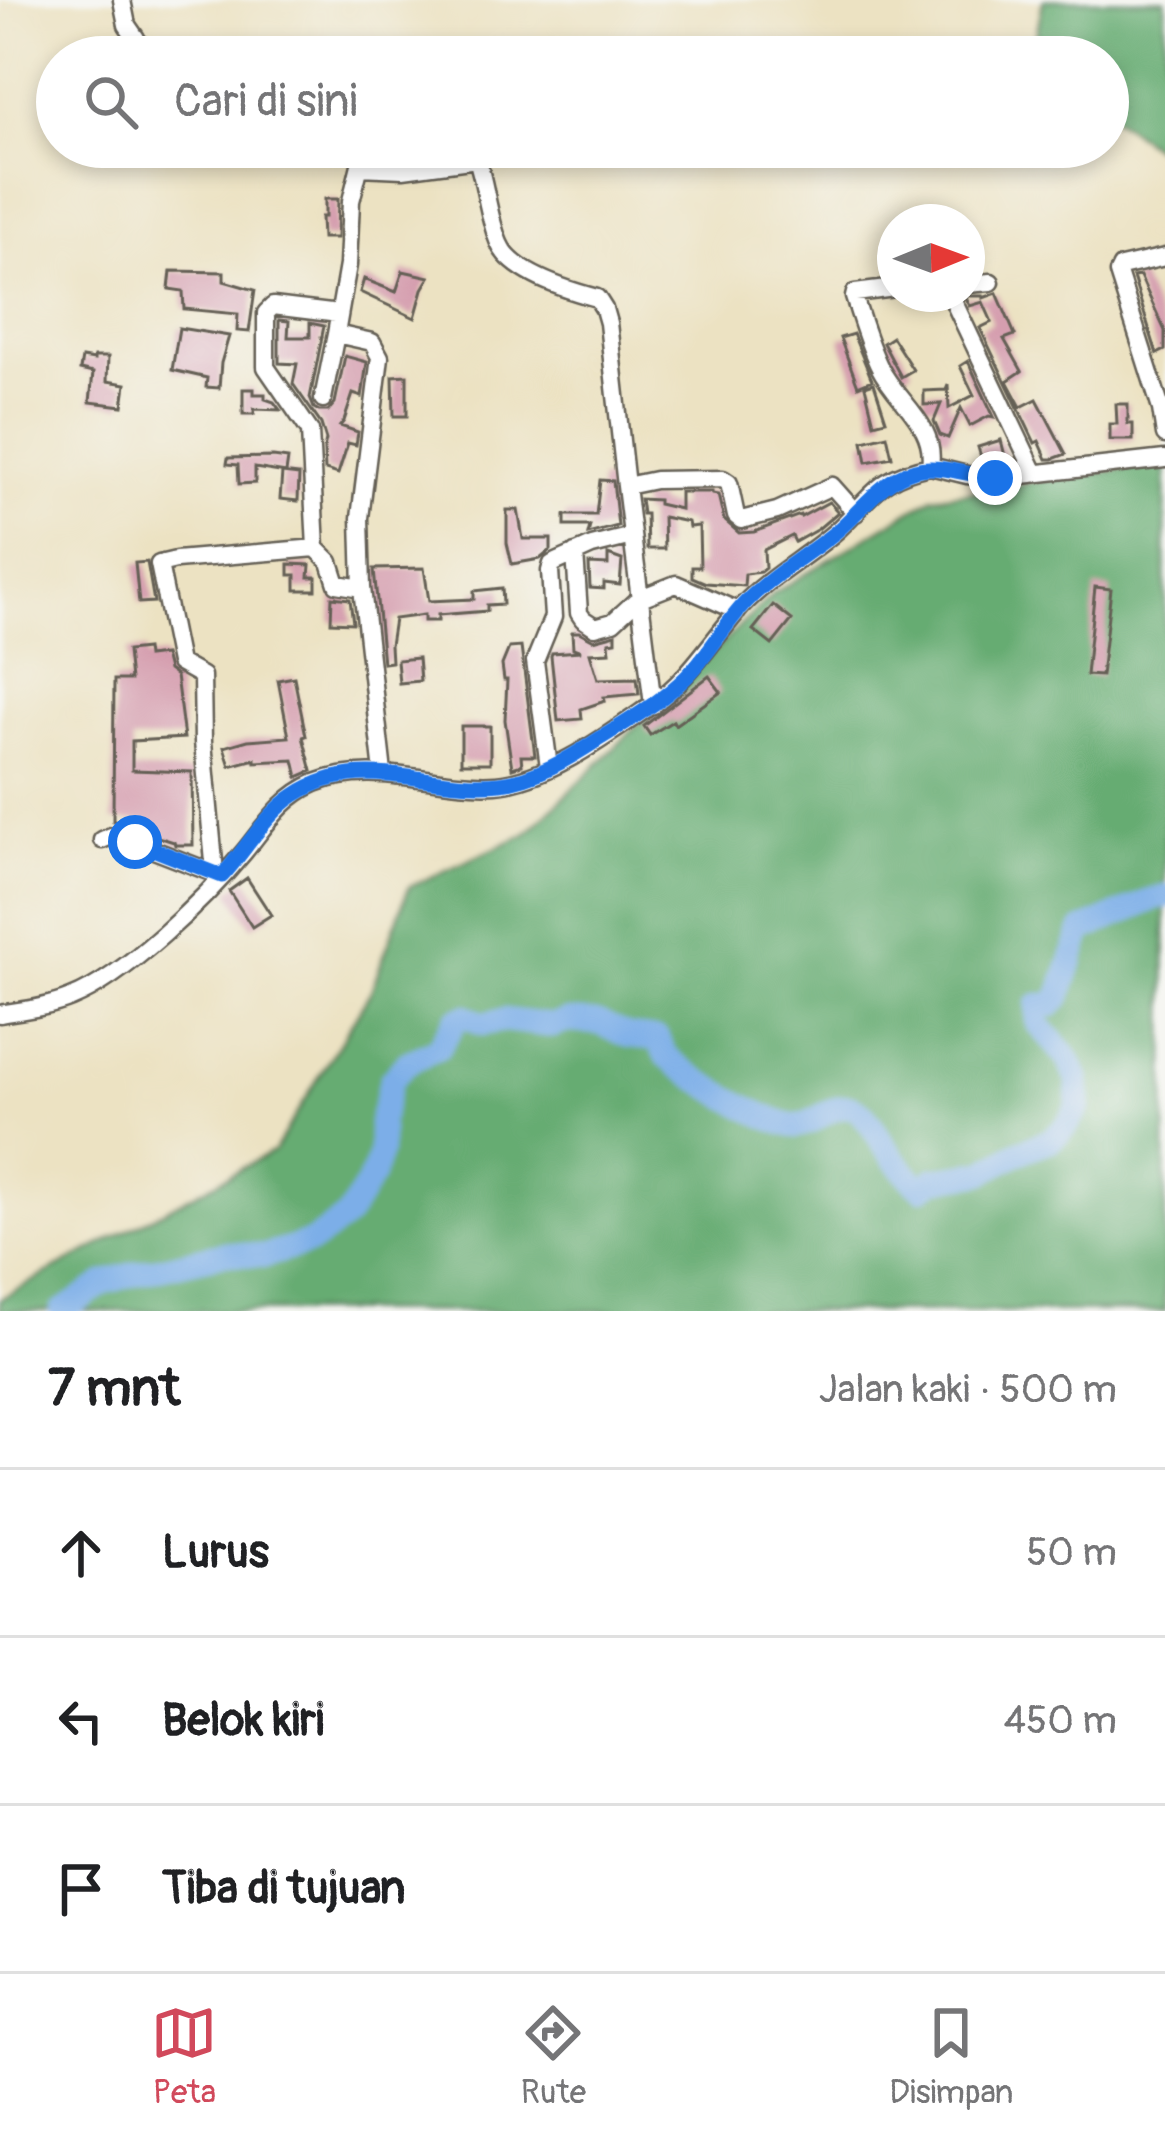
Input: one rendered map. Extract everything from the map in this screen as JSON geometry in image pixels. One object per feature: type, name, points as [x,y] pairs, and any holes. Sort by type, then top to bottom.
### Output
[{"type":"street","points":[[122,0],[135,36]]},
{"type":"street","points":[[323,398],[348,265],[351,201],[360,168]]},
{"type":"street","points":[[479,168],[498,241],[510,259],[597,298],[604,309],[652,705]]},
{"type":"street","points":[[1165,257],[1121,267],[1118,273],[1165,435]]},
{"type":"street","points":[[985,282],[991,282]]},
{"type":"street","points":[[877,290],[861,291],[854,297],[883,374],[930,440],[930,466]]},
{"type":"street","points":[[339,314],[273,306],[266,313],[266,368],[310,431],[316,548],[330,562],[337,584],[362,588]]},
{"type":"street","points":[[959,312],[1035,473]]},
{"type":"street","points":[[336,334],[372,342],[380,357],[360,518],[362,588],[383,773]]},
{"type":"street","points":[[0,1013],[69,1000],[103,983],[160,937],[274,811],[315,784],[344,775],[383,773],[482,784],[516,780],[596,742],[682,681],[752,596],[856,513],[884,484],[930,466],[995,478],[1165,459]]},
{"type":"street","points":[[626,486],[655,480],[724,479],[741,520],[777,511],[832,486],[856,513]]},
{"type":"street","points":[[549,767],[536,661],[552,624],[550,571],[553,564],[575,553],[632,536]]},
{"type":"street","points":[[219,874],[203,742],[202,676],[179,664],[159,564],[316,548]]},
{"type":"street","points":[[575,553],[579,613],[595,627],[619,618],[638,599],[676,584],[738,611]]},
{"type":"street","points":[[102,839],[120,837],[219,874]]},
{"type":"green space","points":[[1043,0],[1165,0],[1165,155],[1129,129],[1129,36],[1036,36]]},
{"type":"green space","points":[[1165,463],[1165,1311],[0,1311],[0,1299],[274,1151],[371,991],[409,887],[526,834],[774,593],[933,497]]},
{"type":"building","points":[[325,199],[338,199],[337,238],[322,238]]},
{"type":"building","points":[[171,271],[224,272],[224,281],[255,290],[249,332],[237,331],[238,314],[184,309],[183,291],[169,289]]},
{"type":"building","points":[[403,271],[430,277],[415,318],[360,292],[364,279],[396,292]]},
{"type":"building","points":[[1140,276],[1165,331],[1165,350],[1157,354],[1133,277]]},
{"type":"building","points":[[997,293],[1015,335],[1004,339],[1022,371],[1007,381],[1021,407],[1037,399],[1066,454],[1047,459],[1039,441],[1035,443],[980,328],[992,322],[985,297]]},
{"type":"building","points":[[279,320],[289,321],[288,337],[310,337],[310,323],[324,326],[310,398],[319,411],[328,411],[335,403],[345,356],[367,362],[362,397],[353,394],[340,426],[358,432],[356,445],[348,443],[338,474],[325,470],[321,424],[293,384],[297,364],[279,363]]},
{"type":"building","points":[[179,328],[229,336],[219,388],[206,387],[207,378],[172,370]]},
{"type":"building","points":[[853,334],[872,380],[858,386],[840,338]]},
{"type":"building","points":[[892,337],[913,370],[901,377],[883,343]]},
{"type":"building","points":[[108,357],[107,381],[126,384],[123,406],[90,402],[93,373],[80,370],[82,358]]},
{"type":"building","points":[[968,361],[994,417],[970,426],[961,408],[948,438],[940,435],[934,421],[941,404],[924,405],[924,391],[946,390],[948,385],[949,408],[974,395],[960,366]]},
{"type":"building","points":[[407,375],[407,416],[394,416],[393,376]]},
{"type":"building","points":[[874,383],[886,420],[874,423],[865,386]]},
{"type":"building","points":[[243,389],[265,394],[280,410],[254,409],[254,414],[243,414]]},
{"type":"building","points":[[1116,404],[1128,404],[1133,440],[1110,440],[1110,424],[1117,424]]},
{"type":"building","points":[[887,435],[892,457],[867,462],[863,441]]},
{"type":"building","points":[[1001,440],[1007,464],[983,464],[978,447]]},
{"type":"building","points":[[228,458],[288,459],[286,473],[255,468],[255,483],[239,484],[238,465],[227,464]]},
{"type":"building","points":[[282,473],[299,475],[298,501],[280,499]]},
{"type":"building","points":[[600,480],[613,481],[618,526],[588,534],[590,526],[565,526],[565,515],[596,515]]},
{"type":"building","points":[[680,492],[718,495],[724,520],[739,533],[801,517],[829,502],[838,512],[795,542],[792,536],[764,550],[765,568],[745,574],[744,586],[706,583],[692,577],[692,567],[700,567],[699,526],[663,517],[664,549],[647,549],[646,514],[642,514],[640,499],[680,509]]},
{"type":"building","points":[[507,510],[518,510],[523,539],[551,539],[551,550],[540,559],[512,564]]},
{"type":"building","points":[[608,555],[622,560],[620,585],[590,588],[589,564],[608,565]]},
{"type":"building","points":[[147,562],[154,602],[139,603],[135,563]]},
{"type":"building","points":[[289,564],[310,565],[309,577],[316,577],[316,590],[296,590],[296,575],[289,575]]},
{"type":"building","points":[[424,568],[429,601],[474,599],[474,591],[502,588],[503,604],[487,605],[487,611],[438,615],[438,621],[424,621],[424,615],[394,619],[391,662],[383,663],[374,569]]},
{"type":"building","points":[[1095,587],[1111,589],[1101,676],[1086,675]]},
{"type":"building","points":[[332,597],[350,599],[353,623],[331,622]]},
{"type":"building","points":[[773,605],[792,620],[772,645],[753,630]]},
{"type":"building","points":[[572,632],[594,640],[616,634],[616,641],[609,642],[610,652],[590,653],[598,679],[637,678],[639,694],[604,697],[605,701],[581,709],[582,719],[558,721],[551,656],[581,651],[573,648]]},
{"type":"building","points":[[521,647],[535,756],[521,756],[522,765],[512,768],[502,665],[509,648]]},
{"type":"building","points":[[146,649],[147,657],[164,655],[168,670],[176,676],[184,738],[132,741],[132,770],[192,772],[193,845],[175,845],[148,834],[148,821],[113,821],[114,680],[130,680],[127,651]]},
{"type":"building","points":[[418,658],[420,681],[399,683],[397,660]]},
{"type":"building","points":[[709,676],[721,692],[675,725],[673,721],[650,735],[644,726]]},
{"type":"building","points":[[294,677],[312,771],[298,777],[294,760],[255,759],[230,766],[224,747],[289,737],[278,680]]},
{"type":"building","points":[[461,726],[490,726],[490,763],[461,763]]},
{"type":"building","points":[[247,878],[271,915],[252,927],[229,891]]},
{"type":"waterway","points":[[62,1311],[105,1283],[225,1253],[265,1256],[312,1242],[347,1217],[372,1176],[380,1152],[380,1123],[391,1080],[405,1064],[439,1047],[456,1020],[466,1016],[483,1024],[505,1020],[553,1026],[568,1021],[599,1023],[629,1036],[658,1039],[667,1056],[691,1074],[786,1124],[805,1124],[841,1107],[856,1109],[922,1188],[935,1179],[984,1172],[1051,1140],[1079,1107],[1078,1080],[1069,1060],[1038,1023],[1038,1005],[1052,1005],[1060,996],[1082,931],[1165,897]]},
{"type":"route","points":[[135,842],[222,876],[274,811],[315,784],[344,775],[383,773],[482,784],[535,774],[596,742],[682,681],[752,596],[834,533],[884,484],[930,466],[995,478]]}]
